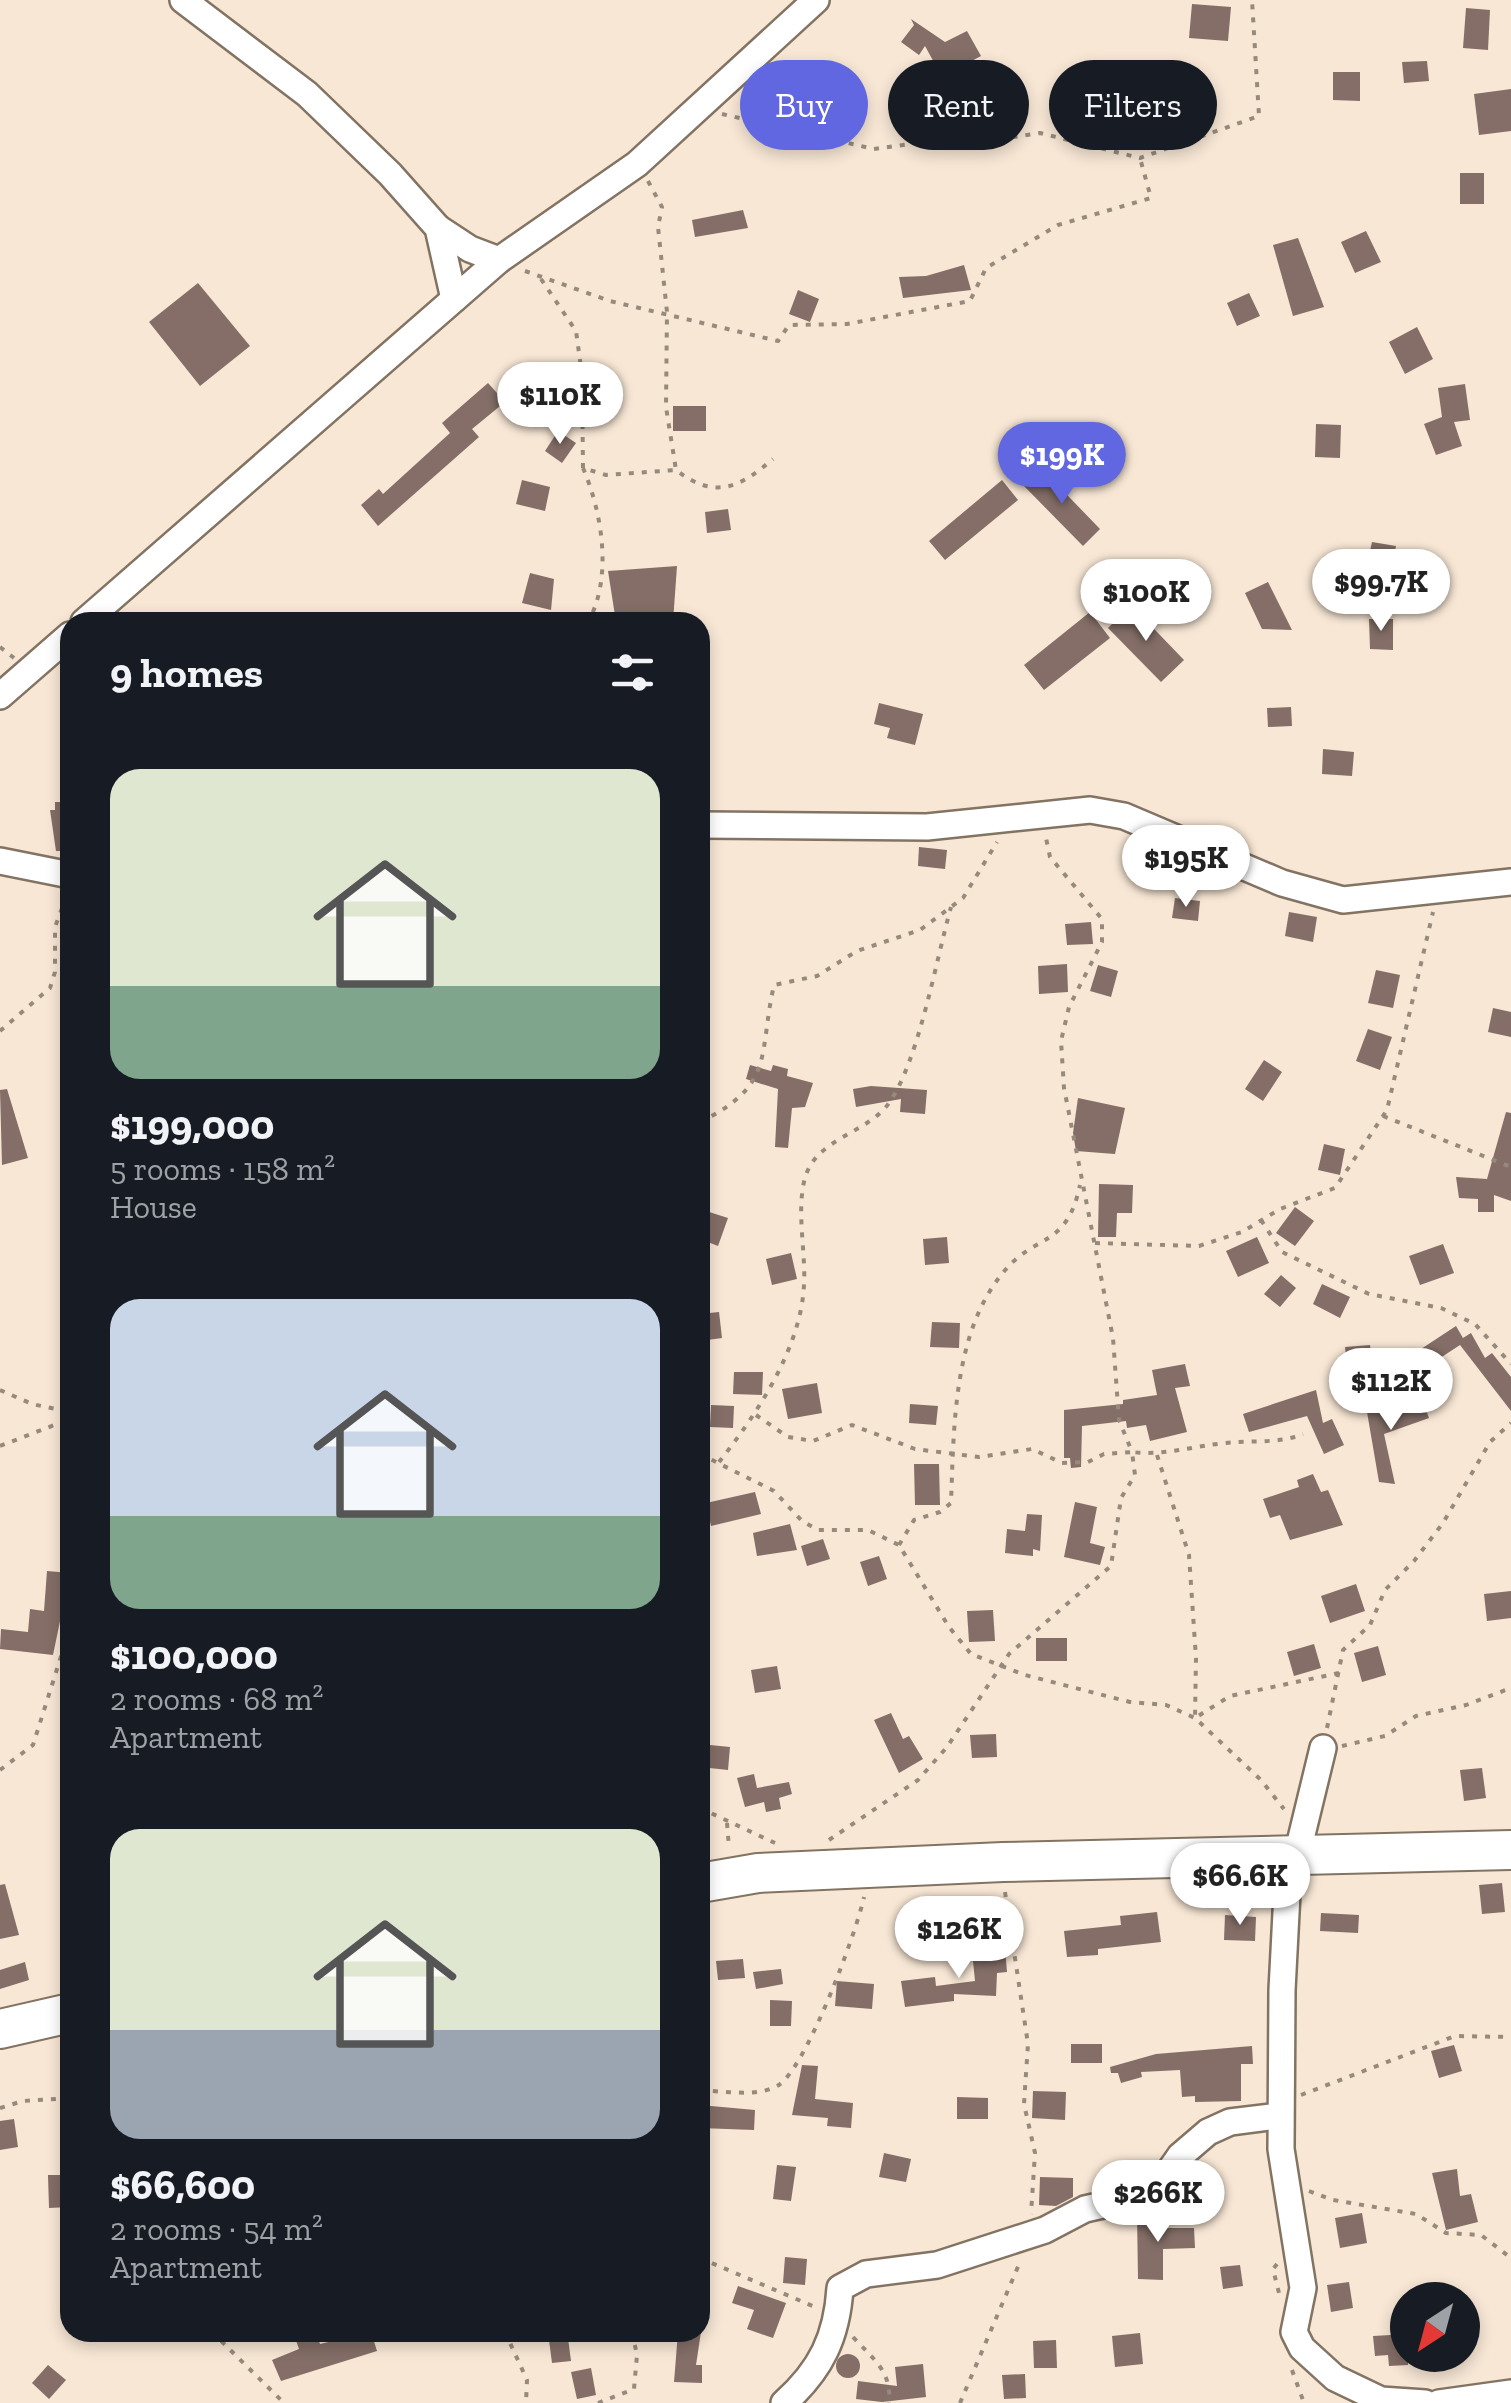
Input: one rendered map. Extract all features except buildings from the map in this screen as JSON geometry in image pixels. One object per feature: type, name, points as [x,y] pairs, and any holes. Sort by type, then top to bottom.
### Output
[{"type":"main road","points":[[710,1881],[758,1872],[1002,1862],[1300,1843],[1511,1850]]},
{"type":"main road","points":[[0,2030],[60,2015]]},
{"type":"street","points":[[183,0],[307,94],[390,174],[438,228],[499,260]]},
{"type":"street","points":[[95,612],[499,260],[637,164],[816,0]]},
{"type":"street","points":[[438,228],[454,299]]},
{"type":"street","points":[[0,696],[60,644]]},
{"type":"street","points":[[710,825],[927,826],[1010,822],[1090,810],[1124,816],[1282,883],[1343,900],[1511,882]]},
{"type":"street","points":[[0,862],[60,874]]},
{"type":"street","points":[[1323,1748],[1300,1843],[1288,1874],[1278,2109],[1302,2288],[1294,2332],[1302,2348],[1335,2378],[1381,2400],[1425,2403]]},
{"type":"street","points":[[784,2403],[823,2360],[838,2320],[840,2288],[866,2274],[938,2265],[1026,2237],[1085,2210],[1138,2197],[1158,2186],[1180,2156],[1208,2132],[1278,2109]]},
{"type":"street","points":[[1439,2403],[1511,2393]]},
{"type":"path","points":[[688,117],[741,116],[874,149],[910,144],[934,130],[996,140],[1040,133],[1140,158],[1259,116],[1252,0]]},
{"type":"path","points":[[499,260],[610,301],[778,341],[790,325],[847,324],[970,301],[986,268],[1058,225],[1151,198],[1140,158]]},
{"type":"path","points":[[637,164],[662,206],[658,228],[668,312],[666,406],[676,470],[691,482],[722,490],[750,479],[774,460]]},
{"type":"path","points":[[539,276],[576,331],[582,375],[583,468],[594,492],[603,551],[593,612]]},
{"type":"path","points":[[583,468],[606,475],[676,470]]},
{"type":"path","points":[[820,1870],[827,1842],[918,1780],[947,1747],[1002,1666],[1042,1623],[1111,1566],[1120,1498],[1134,1475],[1132,1452],[1119,1420],[1119,1374],[1069,1128],[1061,1042],[1069,1007],[1102,942],[1102,920],[1050,858],[1045,816]]},
{"type":"path","points":[[710,1117],[731,1106],[762,1068],[774,985],[817,976],[858,951],[920,930],[962,898],[1010,822]]},
{"type":"path","points":[[1093,1243],[1199,1246],[1242,1232],[1335,1188],[1383,1116],[1439,888]]},
{"type":"path","points":[[719,1462],[756,1414],[793,1336],[804,1291],[805,1178],[816,1157],[889,1104],[918,1035],[951,907]]},
{"type":"path","points":[[0,1031],[50,988],[55,972],[55,926],[60,913]]},
{"type":"path","points":[[1383,1116],[1420,1127],[1511,1167]]},
{"type":"path","points":[[899,1545],[914,1520],[940,1512],[951,1503],[952,1454],[963,1360],[975,1312],[1009,1265],[1056,1234],[1076,1204],[1081,1180]]},
{"type":"path","points":[[1261,1220],[1282,1252],[1369,1294],[1441,1308],[1475,1324],[1511,1364]]},
{"type":"path","points":[[0,1390],[60,1412]]},
{"type":"path","points":[[756,1414],[788,1437],[814,1441],[852,1424],[915,1448],[979,1458],[1032,1448],[1062,1463],[1132,1452],[1157,1455],[1223,1443],[1287,1441],[1303,1434]]},
{"type":"path","points":[[0,1446],[60,1419]]},
{"type":"path","points":[[1511,1423],[1490,1442],[1424,1548],[1385,1590],[1370,1625],[1343,1650],[1323,1748],[1385,1736],[1416,1716],[1466,1705],[1511,1688]]},
{"type":"path","points":[[1157,1455],[1188,1555],[1196,1658],[1195,1718]]},
{"type":"path","points":[[710,1458],[774,1492],[802,1521],[818,1530],[868,1530],[899,1545],[949,1627],[971,1654],[1130,1702],[1166,1705],[1195,1718],[1261,1780],[1300,1843]]},
{"type":"path","points":[[0,1770],[33,1745],[60,1660]]},
{"type":"path","points":[[1195,1718],[1230,1696],[1340,1673]]},
{"type":"path","points":[[710,1813],[777,1844]]},
{"type":"path","points":[[960,2403],[992,2324],[1016,2280],[1026,2237],[1036,2154],[1024,2104],[1028,2044],[1016,1952],[1007,1924],[1002,1862]]},
{"type":"path","points":[[710,2091],[760,2093],[782,2084],[818,2029],[836,1971],[857,1930],[868,1868]]},
{"type":"path","points":[[1278,2109],[1455,2036],[1511,2037]]},
{"type":"path","points":[[0,2108],[24,2101],[60,2099]]},
{"type":"path","points":[[1286,2182],[1334,2200],[1416,2214],[1446,2234],[1481,2234],[1511,2258]]},
{"type":"path","points":[[710,2262],[754,2278],[838,2320],[882,2367],[890,2384],[889,2403]]},
{"type":"path","points":[[222,2342],[284,2403]]},
{"type":"path","points":[[510,2342],[527,2380],[526,2403]]},
{"type":"path","points":[[598,2403],[634,2389],[634,2342]]}]
